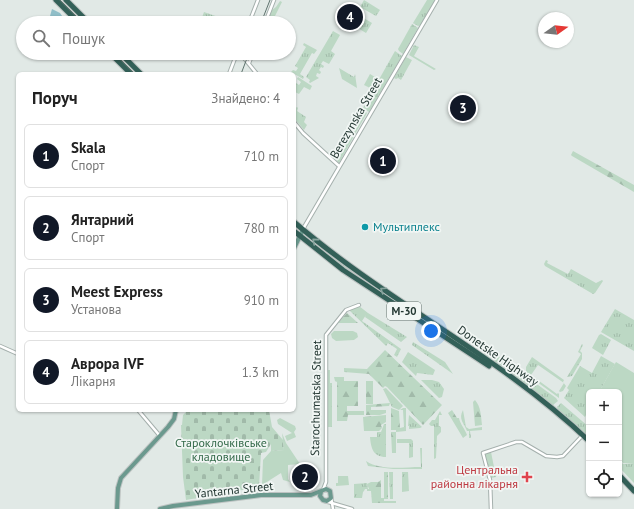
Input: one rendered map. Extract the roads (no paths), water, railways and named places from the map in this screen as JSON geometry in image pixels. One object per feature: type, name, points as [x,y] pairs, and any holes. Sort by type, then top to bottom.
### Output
[{"type":"highway","points":[[56,0],[72,16]]},
{"type":"highway","points":[[66,0],[81,16]]},
{"type":"highway","points":[[74,16],[77,12]]},
{"type":"highway","points":[[117,60],[129,72]]},
{"type":"highway","points":[[121,64],[125,60]]},
{"type":"highway","points":[[127,60],[139,72]]},
{"type":"highway","name":"Donetske Highway","points":[[296,224],[328,251],[522,384],[564,418],[586,438]]},
{"type":"highway","name":"Donetske Highway","points":[[296,234],[373,291],[520,387],[586,442]]},
{"type":"highway","points":[[324,256],[328,251]]},
{"type":"highway","points":[[622,473],[634,487]]},
{"type":"highway","points":[[622,478],[634,492]]},
{"type":"main road","name":"Berezynska Street","points":[[296,244],[303,230]]},
{"type":"main road","points":[[118,509],[118,488],[121,478],[172,422],[175,412]]},
{"type":"main road","points":[[322,491],[327,489],[330,490]]},
{"type":"main road","name":"Starochumatska Street","points":[[330,490],[331,497]]},
{"type":"main road","name":"Starochumatska Street","points":[[322,491],[320,496],[323,500]]},
{"type":"main road","name":"Yantarna Street","points":[[160,509],[261,495],[311,495],[322,491]]},
{"type":"main road","name":"Yantarna Street","points":[[311,495],[323,500]]},
{"type":"main road","points":[[323,500],[329,500],[331,497]]},
{"type":"street","points":[[252,16],[258,0]]},
{"type":"street","points":[[268,16],[274,0]]},
{"type":"street","name":"Berezynska Street","points":[[303,230],[437,0]]},
{"type":"street","points":[[230,72],[235,60]]},
{"type":"street","points":[[246,60],[256,72]]},
{"type":"street","points":[[296,124],[340,166]]},
{"type":"street","name":"Starochumatska Street","points":[[322,491],[326,482],[326,335],[346,310],[359,305]]},
{"type":"street","points":[[0,346],[16,353]]},
{"type":"street","points":[[140,412],[160,436]]},
{"type":"street","points":[[491,509],[490,480],[483,453],[516,442],[522,442],[546,456],[557,457],[563,456],[581,437]]},
{"type":"street","name":"Starochumatska Street","points":[[326,482],[330,490]]},
{"type":"street","name":"Starochumatska Street","points":[[331,497],[333,509]]},
{"type":"street","points":[[323,500],[352,509]]},
{"type":"water","points":[[52,9],[60,13],[62,16],[50,16]]},
{"type":"tram line","points":[[60,0],[76,16]]},
{"type":"tram line","points":[[264,16],[270,0]]},
{"type":"tram line","points":[[121,60],[133,72]]},
{"type":"tram line","points":[[242,72],[246,60]]},
{"type":"place","name":"Аврора IVF","points":[[350,17]]},
{"type":"place","name":"Meest Express","points":[[463,108]]},
{"type":"place","name":"Skala","points":[[383,161]]},
{"type":"place","name":"Мультиплекс","points":[[365,227]]},
{"type":"place","name":"Янтарний","points":[[305,477]]},
{"type":"place","name":"Центральна районна лікарня","points":[[527,477]]},
{"type":"park label","name":"Староклочківське кладовище","points":[[221,450]]}]
